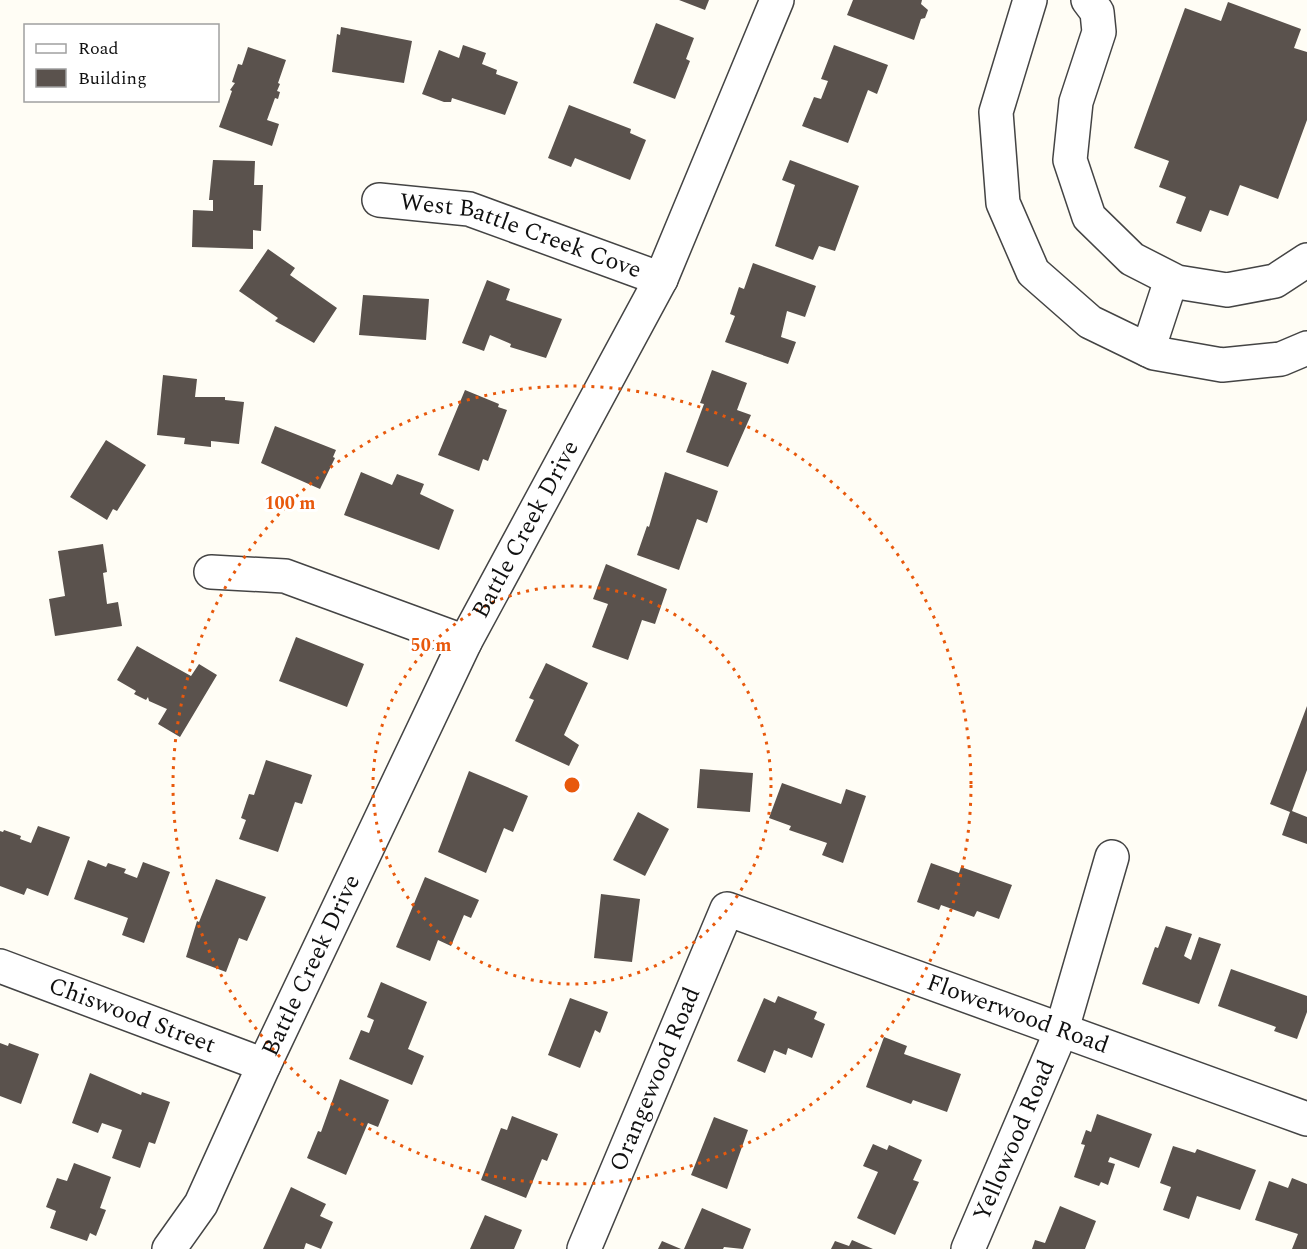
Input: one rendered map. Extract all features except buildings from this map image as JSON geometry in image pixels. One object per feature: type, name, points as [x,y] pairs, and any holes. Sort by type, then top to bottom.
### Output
[{"type":"street","name":"Battle Creek Drive","points":[[169,1249],[201,1204],[264,1065],[465,642],[661,279],[777,0]]},
{"type":"street","points":[[1030,0],[996,112],[1003,203],[1033,272],[1090,322],[1148,350],[1222,365],[1281,359],[1307,348]]},
{"type":"street","points":[[1088,0],[1097,12],[1099,32],[1076,102],[1070,160],[1089,217],[1132,259],[1172,280],[1227,290],[1275,281],[1307,260]]},
{"type":"street","name":"West Battle Creek Cove","points":[[379,200],[469,209],[661,279]]},
{"type":"street","points":[[1148,350],[1172,280]]},
{"type":"street","points":[[211,572],[285,576],[465,642]]},
{"type":"street","name":"Yellowood Road","points":[[968,1249],[1062,1029],[1112,857]]},
{"type":"street","name":"Flowerwood Road","points":[[727,909],[1307,1119]]},
{"type":"street","name":"Orangewood Road","points":[[584,1249],[727,909]]},
{"type":"street","name":"Chiswood Street","points":[[0,966],[264,1065]]}]
